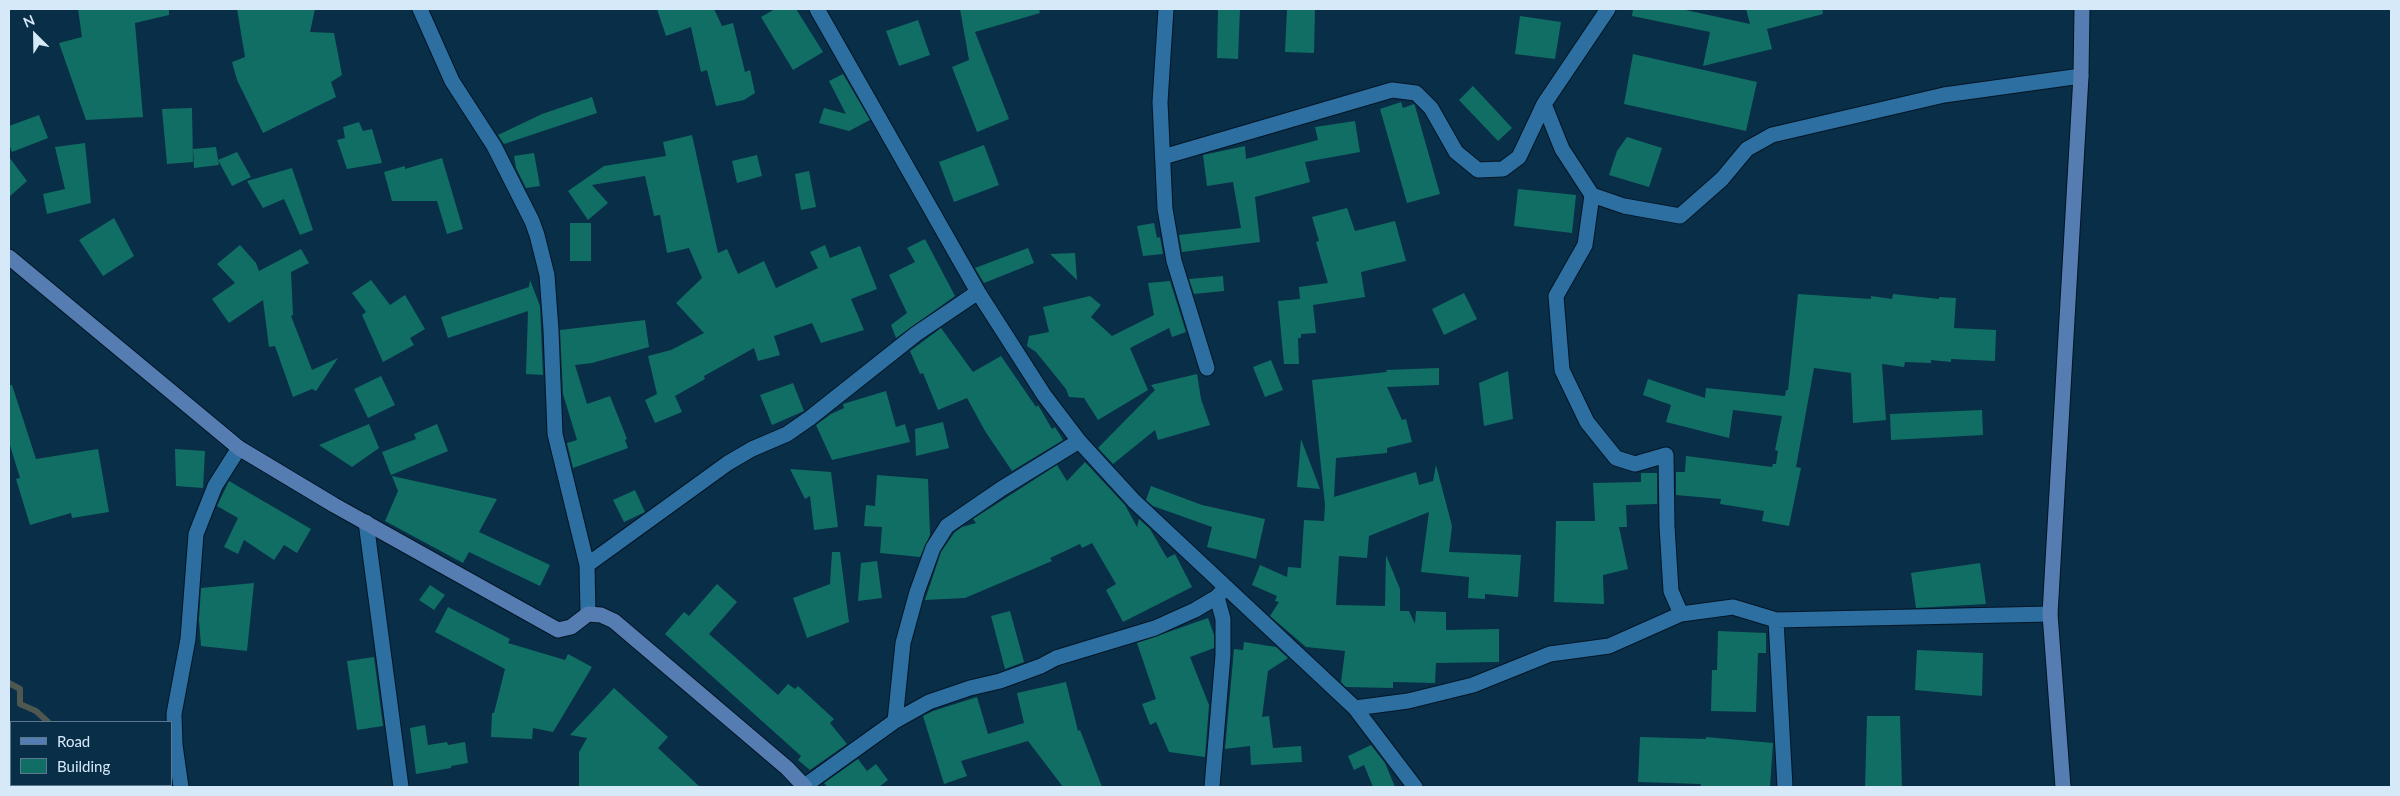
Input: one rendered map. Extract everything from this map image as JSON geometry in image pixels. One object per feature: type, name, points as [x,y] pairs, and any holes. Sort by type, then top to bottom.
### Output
[{"type":"street","points":[[420,9],[452,81],[494,146],[532,221],[537,235],[547,275],[551,330],[554,434],[587,565],[588,614]]},
{"type":"street","points":[[817,9],[978,292],[1044,395],[1079,441],[1221,592],[1355,708],[1415,787]]},
{"type":"street","points":[[1166,9],[1160,102],[1165,209],[1174,261],[1206,368]]},
{"type":"street","points":[[1163,157],[1392,90],[1416,93],[1431,108],[1456,152],[1478,170],[1503,169],[1519,157],[1544,104],[1608,9]]},
{"type":"street","points":[[2063,787],[2050,614],[2081,76],[2082,9]]},
{"type":"street","points":[[1544,104],[1562,149],[1592,195],[1624,206],[1680,216],[1722,179],[1746,149],[1772,135],[1944,95],[2081,76]]},
{"type":"street","points":[[1592,195],[1585,245],[1556,296],[1562,370],[1587,422],[1616,458],[1635,464],[1666,455],[1667,534],[1671,591],[1680,614]]},
{"type":"street","points":[[9,257],[239,448],[558,630],[571,627],[588,614],[601,615],[614,621],[788,768],[804,787],[895,721],[929,702],[962,690],[1000,682],[1056,658],[1155,628],[1196,610],[1221,592]]},
{"type":"street","points":[[587,565],[728,463],[752,449],[787,434],[810,418],[916,334],[978,292]]},
{"type":"street","points":[[895,721],[903,644],[917,592],[933,548],[947,526],[1001,489],[1079,441]]},
{"type":"street","points":[[181,787],[175,745],[174,714],[188,639],[196,534],[216,486],[239,448]]},
{"type":"street","points":[[366,522],[401,787]]},
{"type":"street","points":[[1212,787],[1223,655],[1221,592]]},
{"type":"street","points":[[1355,708],[1408,701],[1473,685],[1550,654],[1609,646],[1680,614],[1733,607],[1776,620],[2050,614]]},
{"type":"street","points":[[1776,620],[1785,787]]},
{"type":"building","points":[[78,9],[169,9],[169,15],[135,23],[143,117],[86,120],[59,43],[82,37]]},
{"type":"building","points":[[237,9],[315,9],[310,32],[334,33],[342,75],[331,82],[336,97],[263,133],[237,80],[232,62],[245,57]]},
{"type":"building","points":[[657,9],[714,9],[722,26],[733,23],[745,72],[750,70],[755,93],[744,100],[716,106],[707,70],[701,72],[691,27],[666,36]]},
{"type":"building","points":[[775,9],[796,9],[823,52],[793,70],[761,17]]},
{"type":"building","points":[[960,9],[1039,9],[1040,13],[975,32],[1009,119],[977,132],[952,67],[969,60]]},
{"type":"building","points":[[1218,9],[1240,9],[1238,59],[1217,58]]},
{"type":"building","points":[[1287,9],[1315,9],[1314,53],[1285,52]]},
{"type":"building","points":[[1633,9],[1681,9],[1750,24],[1746,9],[1822,9],[1823,14],[1767,29],[1772,49],[1703,66],[1710,32],[1632,16]]},
{"type":"building","points":[[1520,16],[1561,22],[1555,59],[1515,54]]},
{"type":"building","points":[[918,20],[930,55],[899,66],[886,31]]},
{"type":"building","points":[[1633,54],[1757,82],[1746,131],[1624,104]]},
{"type":"building","points":[[843,74],[870,120],[849,131],[819,123],[824,108],[846,114],[829,81]]},
{"type":"building","points":[[1473,86],[1512,128],[1498,141],[1459,100]]},
{"type":"building","points":[[592,97],[597,113],[504,144],[498,135],[542,114]]},
{"type":"building","points":[[1401,102],[1403,108],[1414,104],[1415,106],[1440,194],[1407,203],[1380,109]]},
{"type":"building","points":[[192,108],[193,162],[167,164],[162,109]]},
{"type":"building","points":[[39,115],[48,138],[12,152],[9,144],[9,126]]},
{"type":"building","points":[[1355,121],[1360,152],[1305,162],[1310,182],[1255,197],[1260,242],[1182,252],[1179,235],[1241,228],[1233,182],[1207,186],[1203,155],[1245,146],[1246,159],[1318,140],[1315,127]]},
{"type":"building","points":[[359,122],[363,131],[372,129],[382,163],[347,169],[337,140],[345,138],[343,127]]},
{"type":"building","points":[[692,135],[718,253],[727,249],[738,274],[764,261],[776,288],[818,268],[810,252],[825,245],[830,258],[860,246],[877,289],[851,299],[864,330],[821,343],[812,323],[774,336],[780,355],[758,361],[754,348],[704,376],[705,379],[675,396],[682,412],[655,423],[645,400],[657,394],[648,356],[671,350],[704,333],[676,303],[702,278],[689,248],[667,253],[660,215],[654,216],[645,176],[592,185],[608,203],[588,220],[568,191],[604,166],[666,156],[663,142]]},
{"type":"building","points":[[1627,137],[1662,148],[1649,187],[1609,175],[1617,151]]},
{"type":"building","points":[[85,143],[91,203],[47,214],[43,194],[65,189],[55,147]]},
{"type":"building","points":[[984,145],[999,185],[954,202],[939,162]]},
{"type":"building","points":[[216,147],[219,165],[194,168],[193,149]]},
{"type":"building","points":[[237,152],[251,177],[232,186],[218,160]]},
{"type":"building","points":[[534,153],[540,186],[526,188],[516,168],[514,156]]},
{"type":"building","points":[[757,155],[762,176],[737,183],[732,161]]},
{"type":"building","points":[[9,157],[27,181],[9,197]]},
{"type":"building","points":[[442,158],[463,229],[447,234],[437,201],[392,201],[384,172],[405,166],[405,169]]},
{"type":"building","points":[[292,168],[313,230],[300,235],[284,199],[263,208],[247,181]]},
{"type":"building","points":[[809,171],[816,207],[801,210],[795,174]]},
{"type":"building","points":[[1518,189],[1576,195],[1572,233],[1514,226]]},
{"type":"building","points":[[1347,208],[1355,231],[1395,221],[1406,261],[1361,272],[1365,297],[1313,305],[1316,333],[1301,334],[1301,338],[1298,338],[1299,364],[1284,364],[1278,301],[1300,299],[1299,287],[1328,283],[1316,242],[1319,241],[1312,217]]},
{"type":"building","points":[[114,218],[134,256],[103,276],[79,240]]},
{"type":"building","points":[[570,223],[591,223],[591,261],[570,261]]},
{"type":"building","points":[[1154,223],[1157,238],[1160,237],[1163,254],[1143,256],[1137,226]]},
{"type":"building","points":[[925,239],[955,296],[896,338],[891,325],[907,313],[889,275],[915,262],[907,248]]},
{"type":"building","points":[[240,245],[256,263],[259,271],[301,249],[309,263],[291,272],[293,315],[291,316],[312,370],[338,358],[316,391],[312,389],[293,397],[275,346],[269,347],[263,300],[229,323],[212,299],[235,283],[217,264]]},
{"type":"building","points":[[1028,248],[1034,263],[984,283],[975,268]]},
{"type":"building","points":[[1075,253],[1077,280],[1050,254]]},
{"type":"building","points":[[1223,276],[1224,291],[1194,294],[1189,279]]},
{"type":"building","points":[[371,280],[390,305],[405,295],[425,329],[410,338],[414,345],[383,362],[362,315],[366,312],[352,293]]},
{"type":"building","points":[[530,280],[540,306],[543,375],[526,374],[528,311],[448,338],[441,317],[529,287]]},
{"type":"building","points":[[1170,281],[1186,332],[1172,337],[1169,328],[1130,348],[1148,390],[1098,420],[1084,398],[1069,397],[1066,389],[1036,352],[1027,346],[1029,336],[1049,332],[1043,307],[1090,296],[1101,305],[1091,317],[1112,336],[1154,315],[1148,283]]},
{"type":"building","points":[[1464,293],[1477,319],[1444,335],[1432,309]]},
{"type":"building","points":[[1798,294],[1871,299],[1871,296],[1892,299],[1893,294],[1939,299],[1939,297],[1956,298],[1954,328],[1996,330],[1995,361],[1951,359],[1951,362],[1931,360],[1931,363],[1905,362],[1904,367],[1882,364],[1886,420],[1853,423],[1851,373],[1814,368],[1796,467],[1801,468],[1789,526],[1762,521],[1764,511],[1720,504],[1721,499],[1676,495],[1676,472],[1685,472],[1686,456],[1772,467],[1773,464],[1776,464],[1778,451],[1775,450],[1782,416],[1733,410],[1729,438],[1666,422],[1671,405],[1643,395],[1648,379],[1705,398],[1706,388],[1785,396],[1786,390],[1788,390]]},
{"type":"building","points":[[645,320],[649,347],[592,363],[575,365],[587,404],[610,396],[627,439],[625,440],[628,448],[573,468],[567,443],[577,440],[563,394],[560,330]]},
{"type":"building","points":[[941,328],[973,372],[1001,356],[1036,407],[1038,405],[1052,429],[1055,427],[1063,440],[1012,471],[985,431],[967,398],[938,410],[923,373],[920,374],[910,351]]},
{"type":"building","points":[[1271,360],[1283,390],[1265,397],[1253,367]]},
{"type":"building","points":[[1439,368],[1439,385],[1387,387],[1402,420],[1406,419],[1412,442],[1387,448],[1387,453],[1336,458],[1334,497],[1416,472],[1419,485],[1433,481],[1436,465],[1452,526],[1449,552],[1521,555],[1518,597],[1485,594],[1485,599],[1468,598],[1469,577],[1421,572],[1429,512],[1369,536],[1367,558],[1339,556],[1336,605],[1385,606],[1386,555],[1400,589],[1400,611],[1409,611],[1415,624],[1416,611],[1446,612],[1446,630],[1499,629],[1499,662],[1436,663],[1435,683],[1393,682],[1393,688],[1346,687],[1341,682],[1345,651],[1306,647],[1270,616],[1279,602],[1275,601],[1277,596],[1252,585],[1260,565],[1287,577],[1288,567],[1301,568],[1304,520],[1324,521],[1325,505],[1312,380],[1387,372],[1386,370]]},
{"type":"building","points":[[1508,371],[1513,419],[1484,426],[1479,383]]},
{"type":"building","points":[[1197,374],[1201,399],[1210,425],[1158,440],[1155,430],[1113,464],[1098,448],[1155,390],[1151,385]]},
{"type":"building","points":[[381,376],[395,405],[368,418],[354,389]]},
{"type":"building","points":[[793,383],[804,411],[772,425],[760,395]]},
{"type":"building","points":[[9,385],[12,385],[36,459],[98,449],[109,512],[72,518],[71,513],[30,525],[16,479],[20,478],[9,442]]},
{"type":"building","points":[[886,391],[896,427],[905,424],[910,442],[832,460],[816,425],[831,414],[844,408],[843,404]]},
{"type":"building","points":[[1982,410],[1983,435],[1891,440],[1890,414]]},
{"type":"building","points":[[943,422],[949,448],[916,456],[915,429]]},
{"type":"building","points":[[369,424],[379,448],[352,467],[319,445]]},
{"type":"building","points":[[437,424],[448,451],[391,475],[382,452],[416,439],[414,434]]},
{"type":"building","points":[[1301,439],[1320,489],[1297,487]]},
{"type":"building","points":[[175,449],[205,451],[203,488],[176,486]]},
{"type":"building","points":[[1085,462],[1125,505],[1137,527],[1139,519],[1150,529],[1167,558],[1175,554],[1192,587],[1123,622],[1106,590],[1116,584],[1092,543],[1082,548],[1080,544],[1050,558],[1052,561],[965,598],[925,600],[941,552],[954,533],[962,527],[976,523],[973,519],[1057,465],[1067,481]]},
{"type":"building","points":[[790,469],[831,472],[838,527],[814,530],[810,496],[805,499]]},
{"type":"building","points":[[1641,473],[1657,473],[1657,504],[1626,505],[1627,527],[1619,527],[1628,569],[1603,575],[1604,604],[1554,602],[1556,521],[1595,521],[1593,483],[1641,482]]},
{"type":"building","points":[[877,475],[928,479],[930,535],[920,557],[880,553],[882,527],[864,526],[866,505],[875,506]]},
{"type":"building","points":[[392,476],[497,499],[479,532],[550,565],[540,586],[469,552],[463,563],[385,521],[398,491]]},
{"type":"building","points":[[229,481],[311,529],[297,553],[284,545],[274,560],[244,540],[238,554],[224,547],[238,518],[217,506]]},
{"type":"building","points":[[1151,486],[1202,505],[1265,519],[1256,559],[1207,547],[1212,527],[1153,506],[1146,500]]},
{"type":"building","points":[[635,490],[645,512],[624,522],[613,500]]},
{"type":"building","points":[[832,552],[840,552],[849,622],[807,638],[793,598],[830,584]]},
{"type":"building","points":[[877,561],[882,598],[858,601],[861,563]]},
{"type":"building","points":[[1980,563],[1986,604],[1916,608],[1911,573]]},
{"type":"building","points":[[254,583],[247,651],[201,646],[199,620],[201,588]]},
{"type":"building","points":[[717,584],[737,602],[709,634],[778,695],[788,684],[795,689],[798,686],[834,719],[830,723],[847,744],[810,770],[798,760],[801,756],[665,634],[684,612],[689,616]]},
{"type":"building","points":[[430,585],[445,595],[434,610],[419,600]]},
{"type":"building","points":[[448,607],[510,639],[508,643],[565,660],[568,654],[592,667],[553,732],[533,728],[532,739],[491,737],[492,713],[494,713],[505,669],[435,632]]},
{"type":"building","points":[[1010,611],[1024,662],[1005,669],[991,616]]},
{"type":"building","points":[[1208,618],[1214,635],[1214,648],[1190,657],[1209,705],[1205,757],[1169,752],[1156,722],[1150,725],[1142,704],[1156,699],[1137,643]]},
{"type":"building","points":[[1718,631],[1766,633],[1766,653],[1758,653],[1756,712],[1711,711],[1712,670],[1717,670]]},
{"type":"building","points":[[1244,642],[1276,647],[1288,658],[1268,671],[1262,717],[1269,716],[1273,748],[1301,746],[1302,762],[1251,765],[1250,746],[1225,749],[1234,649],[1243,650]]},
{"type":"building","points":[[1917,650],[1983,653],[1982,696],[1915,690]]},
{"type":"building","points":[[374,657],[383,726],[357,730],[347,661]]},
{"type":"building","points":[[1066,682],[1078,731],[1080,730],[1102,787],[1063,787],[1028,741],[961,761],[967,776],[944,784],[923,716],[977,697],[988,734],[1024,723],[1017,693]]},
{"type":"building","points":[[614,688],[668,737],[658,748],[700,787],[579,787],[579,752],[587,738],[570,735]]},
{"type":"building","points":[[1867,716],[1900,716],[1902,787],[1865,787]]},
{"type":"building","points":[[425,725],[428,745],[447,742],[448,745],[465,742],[468,763],[416,774],[410,728]]},
{"type":"building","points":[[1640,737],[1706,739],[1706,737],[1773,743],[1770,787],[1700,787],[1701,784],[1638,782]]},
{"type":"building","points":[[1371,745],[1385,763],[1395,787],[1373,787],[1364,765],[1354,770],[1348,756]]},
{"type":"building","points":[[858,759],[867,771],[876,764],[888,780],[879,787],[827,787],[824,783]]},
{"type":"waterway","points":[[9,683],[20,689],[20,704],[36,711],[47,721]]}]
